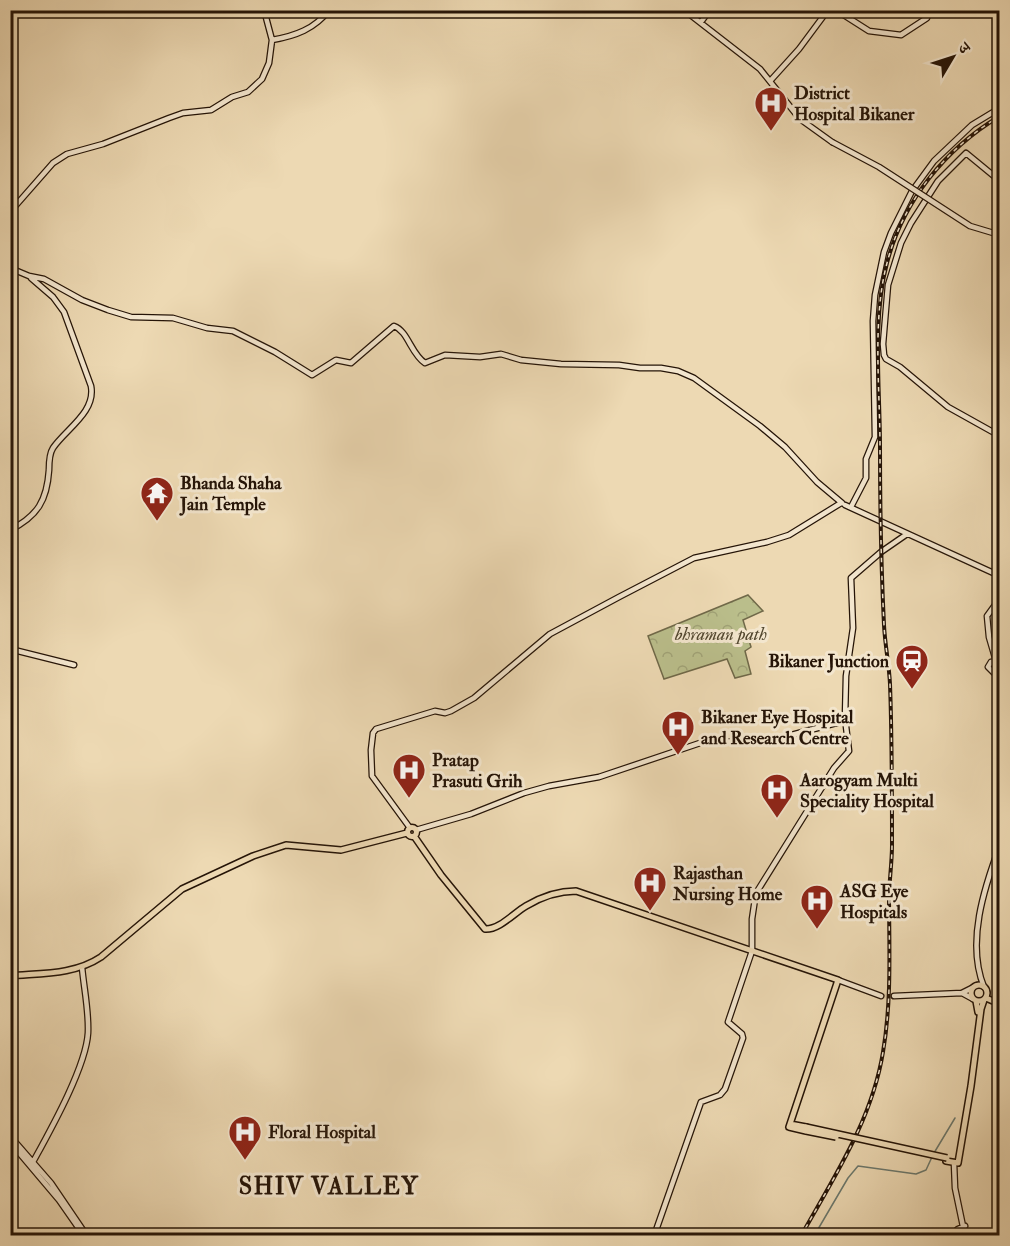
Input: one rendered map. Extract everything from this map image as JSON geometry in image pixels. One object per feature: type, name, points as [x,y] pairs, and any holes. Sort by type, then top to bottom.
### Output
[{"type":"main road","points":[[10,974],[57,969],[82,963],[183,889],[218,871],[272,849],[288,845],[341,850],[412,832],[441,875],[484,929],[491,929],[540,899],[563,891],[576,891],[838,980],[789,1125],[956,1161],[985,994]]},
{"type":"main road","points":[[10,974],[56,972],[82,967],[101,957],[131,929]]},
{"type":"main road","points":[[969,1091],[978,1012],[975,1000],[970,994],[973,987],[979,985],[985,994],[999,1002]]},
{"type":"main road","points":[[975,1000],[985,994]]},
{"type":"street","points":[[10,212],[53,163],[68,154],[103,144],[183,113],[212,110],[232,97],[249,92],[264,76],[269,63],[272,40],[264,10]]},
{"type":"street","points":[[272,40],[304,32],[314,26],[329,10]]},
{"type":"street","points":[[684,10],[760,69],[800,119],[832,142],[884,170],[970,226],[999,235]]},
{"type":"street","points":[[701,22],[710,10]]},
{"type":"street","points":[[771,80],[797,52],[828,10]]},
{"type":"street","points":[[836,10],[868,31],[901,35],[927,18],[929,10]]},
{"type":"street","points":[[845,718],[840,722],[774,740],[703,742],[599,777],[524,793],[471,814],[412,832],[372,776],[372,743],[376,729],[435,711],[445,713],[451,711],[474,698],[550,634],[694,558],[789,535],[845,504],[866,478],[866,459],[875,437],[873,321],[875,295],[887,243],[903,207],[926,171],[972,125],[999,108]]},
{"type":"street","points":[[999,180],[966,153],[938,182],[911,223],[897,256],[888,285],[883,344],[886,359],[903,369],[948,407],[999,436]]},
{"type":"street","points":[[10,268],[49,281],[94,305],[131,317],[173,318],[207,328],[233,331],[275,352],[312,375],[337,359],[349,364],[394,326],[401,330],[412,349],[425,363],[442,356],[480,357],[501,354],[521,360],[561,364],[619,365],[678,371],[703,384],[771,435],[817,482],[845,504],[999,576]]},
{"type":"street","points":[[10,530],[42,503],[47,489],[51,453],[83,413],[92,394],[64,312],[53,297],[29,276]]},
{"type":"street","points":[[654,1236],[700,1102],[720,1095],[725,1089],[743,1038],[740,1032],[728,1022],[752,951],[752,918],[758,890],[834,768],[849,751],[845,718],[846,676],[853,628],[850,589],[852,577],[881,552],[907,534]]},
{"type":"street","points":[[999,598],[987,616],[989,637],[999,667]]},
{"type":"street","points":[[10,649],[74,665]]},
{"type":"street","points":[[996,661],[991,662],[988,667],[996,675],[999,674]]},
{"type":"street","points":[[985,994],[979,976],[977,928],[999,845]]},
{"type":"street","points":[[33,1162],[63,1103],[85,1049],[88,1032],[82,967]]},
{"type":"street","points":[[894,996],[962,993],[973,987],[979,976]]},
{"type":"street","points":[[838,980],[881,996]]},
{"type":"street","points":[[962,993],[975,1000]]},
{"type":"street","points":[[10,1136],[63,1199],[85,1236]]},
{"type":"street","points":[[10,1142],[59,1200],[85,1236]]},
{"type":"street","points":[[956,1161],[966,1236]]},
{"type":"street","points":[[950,1236],[955,1230],[964,1226]]},
{"type":"green space","name":"bhraman path","points":[[748,595],[763,611],[743,620],[751,647],[745,651],[751,674],[735,678],[727,659],[664,679],[648,636]]},
{"type":"waterway","points":[[934,1153],[955,1118]]},
{"type":"waterway","points":[[814,1236],[848,1178],[858,1166],[916,1174],[926,1170],[932,1157]]},
{"type":"tunnel","points":[[881,996],[894,996]]},
{"type":"railway","points":[[801,1236],[839,1170],[861,1125],[878,1077],[888,1013],[892,764],[890,684],[884,625],[881,536],[878,330],[882,285],[894,240],[915,198],[944,161],[961,144],[1000,116]]},
{"type":"place","name":"District Hospital Bikaner","points":[[771,132]]},
{"type":"place","name":"Bhanda Shaha Jain Temple","points":[[157,522]]},
{"type":"place","name":"Bikaner Junction","points":[[912,690]]},
{"type":"place","name":"Bikaner Eye Hospital and Research Centre","points":[[678,756]]},
{"type":"place","name":"Pratap Prasuti Grih","points":[[409,799]]},
{"type":"place","name":"Aarogyam Multi Speciality Hospital","points":[[777,819]]},
{"type":"place","name":"Rajasthan Nursing Home","points":[[650,912]]},
{"type":"place","name":"ASG Eye Hospitals","points":[[817,930]]},
{"type":"place","name":"Floral Hospital","points":[[245,1161]]},
{"type":"district","name":"SHIV VALLEY","points":[[329,1186]]}]
